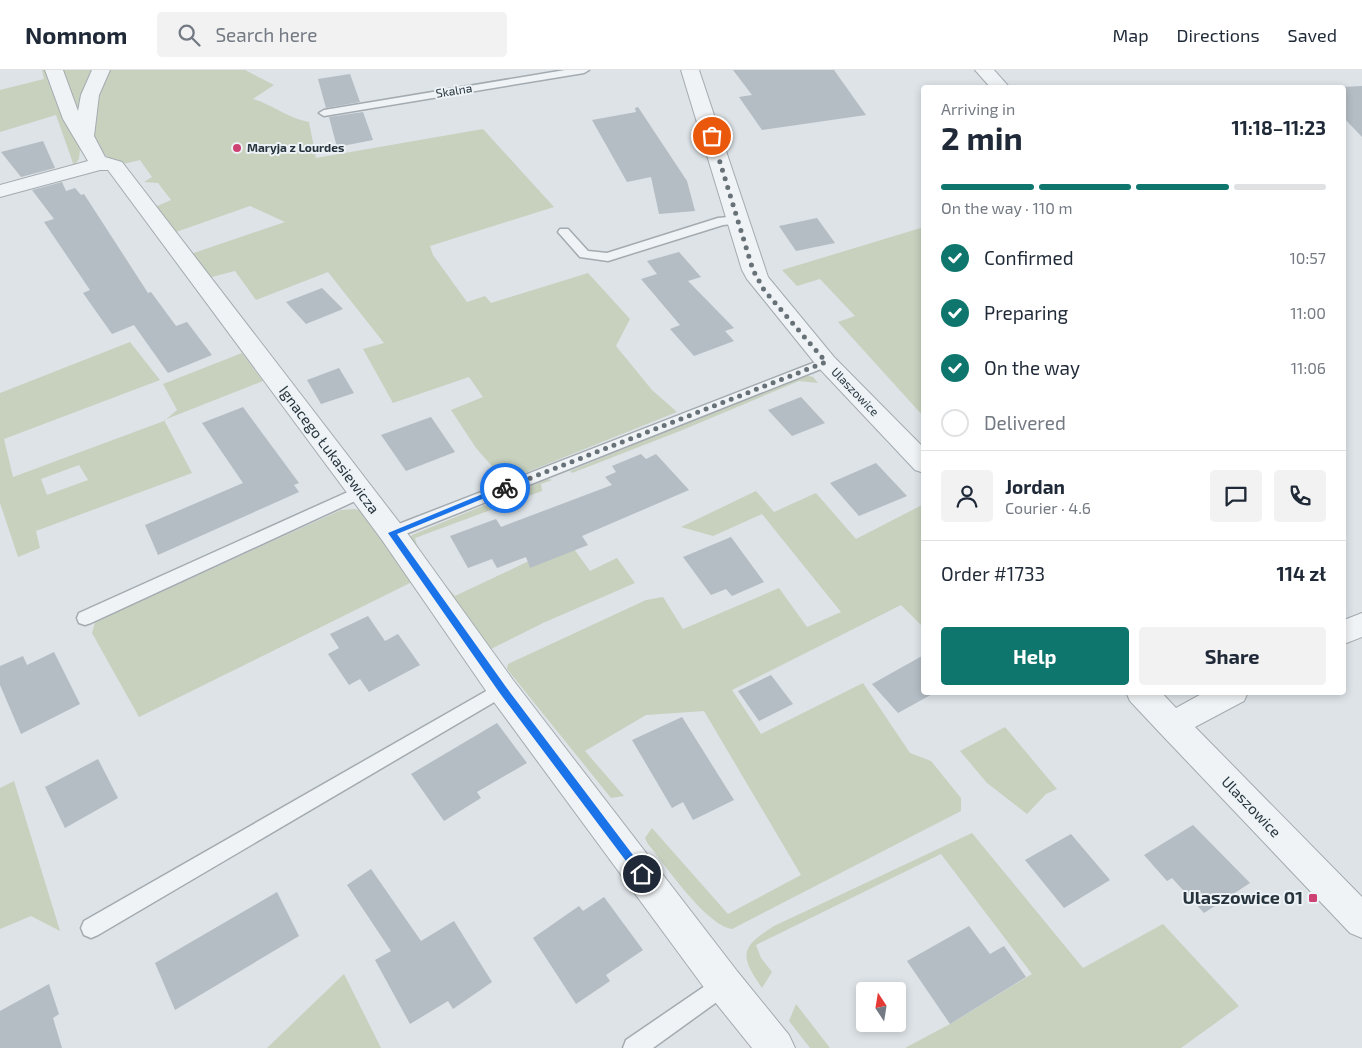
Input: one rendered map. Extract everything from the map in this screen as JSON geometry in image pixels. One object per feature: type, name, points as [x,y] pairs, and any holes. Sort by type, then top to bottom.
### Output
[{"type":"street","points":[[0,191],[99,164],[84,136],[72,119],[54,70]]},
{"type":"street","points":[[84,136],[88,101],[101,70]]},
{"type":"street","name":"Ulaszowice","points":[[690,70],[758,279],[826,362],[920,455]]},
{"type":"street","points":[[984,70],[998,85]]},
{"type":"street","name":"Ignacego Łukasiewicza","points":[[99,164],[107,162],[115,166],[392,533],[502,689],[724,984],[776,1048]]},
{"type":"street","points":[[799,330],[838,352],[859,371],[886,403],[920,455]]},
{"type":"street","points":[[1346,632],[1362,624]]},
{"type":"street","name":"Ulaszowice","points":[[1144,695],[1362,921]]},
{"type":"street","points":[[1172,725],[1227,695]]},
{"type":"lane","name":"Skalna","points":[[324,113],[584,70]]},
{"type":"lane","points":[[564,232],[584,254],[608,257],[722,221],[738,220]]},
{"type":"lane","points":[[392,533],[826,362]]},
{"type":"lane","points":[[85,618],[361,492]]},
{"type":"lane","points":[[91,928],[502,689]]},
{"type":"lane","points":[[634,1048],[724,984]]},
{"type":"green space","points":[[42,70],[48,70],[80,149],[79,159],[74,166],[56,115],[0,132],[0,90],[44,79]]},
{"type":"green space","points":[[59,70],[96,70],[79,123]]},
{"type":"green space","points":[[108,70],[245,70],[274,85],[253,99],[295,118],[309,122],[316,158],[483,129],[554,207],[430,246],[433,255],[467,302],[485,296],[491,303],[588,273],[630,319],[616,346],[652,390],[677,412],[505,481],[476,448],[451,410],[483,397],[469,377],[393,403],[363,349],[384,343],[328,272],[256,300],[235,271],[208,278],[188,255],[285,222],[250,206],[173,233],[155,207],[171,200],[158,183],[144,182],[152,177],[140,160],[119,165],[100,150],[95,141],[92,131],[94,110]]},
{"type":"green space","points":[[921,228],[921,414],[838,322],[855,316],[820,279],[797,286],[782,270]]},
{"type":"green space","points":[[130,342],[160,380],[4,439],[13,477],[164,421],[192,473],[36,531],[40,548],[18,557],[0,503],[0,393]],"holes":[[[79,465],[88,480],[47,495],[41,479]]]},
{"type":"green space","points":[[242,353],[263,381],[166,419],[177,410],[163,384]]},
{"type":"green space","points":[[805,375],[813,377],[818,383],[799,381],[680,431],[572,473],[570,471]]},
{"type":"green space","points":[[548,479],[552,480],[541,484],[542,491],[415,538],[420,556],[442,580],[439,581],[410,544],[412,535]]},
{"type":"green space","points":[[756,491],[774,512],[816,493],[856,539],[921,506],[921,625],[901,605],[732,690],[761,734],[863,683],[910,753],[931,761],[961,798],[961,811],[732,929],[710,917],[675,879],[645,838],[652,828],[728,914],[801,875],[704,711],[646,715],[585,751],[624,796],[611,798],[507,669],[508,664],[646,600],[663,597],[683,629],[779,588],[807,627],[841,612],[762,514],[713,536],[681,527]]},
{"type":"green space","points":[[354,509],[364,511],[412,582],[139,717],[92,633],[95,622],[341,510]]},
{"type":"green space","points":[[569,542],[590,571],[617,558],[635,583],[543,623],[491,649],[443,587],[444,584],[455,596]]},
{"type":"green space","points":[[1005,727],[1057,789],[1046,794],[1027,814],[987,783],[960,751]]},
{"type":"green space","points":[[14,781],[60,931],[31,916],[0,929],[0,788]]},
{"type":"green space","points":[[972,833],[1083,968],[1163,924],[1239,1006],[1181,1048],[905,1048],[950,1024],[1032,974],[941,854],[756,945],[761,958],[772,972],[762,988],[747,960],[749,947],[754,940],[774,926]]},
{"type":"green space","points":[[344,974],[381,1048],[267,1048]]},
{"type":"green space","points":[[796,1004],[830,1048],[810,1048],[789,1021]]},
{"type":"building","points":[[733,70],[834,70],[866,115],[762,130],[739,97],[752,95]]},
{"type":"building","points":[[350,74],[360,102],[326,108],[318,79]]},
{"type":"building","points":[[1362,86],[1362,137],[1346,120],[1346,87]]},
{"type":"building","points":[[638,107],[687,181],[695,211],[659,214],[651,177],[627,182],[592,120],[636,112],[635,108]]},
{"type":"building","points":[[363,112],[373,140],[337,147],[329,117]]},
{"type":"building","points":[[43,141],[55,168],[21,177],[1,152]]},
{"type":"building","points":[[62,182],[66,191],[75,188],[81,195],[84,194],[148,293],[151,292],[176,326],[187,322],[212,355],[168,373],[134,325],[112,334],[83,293],[90,290],[44,222],[54,219],[32,190]]},
{"type":"building","points":[[817,218],[835,243],[796,251],[779,226]]},
{"type":"building","points":[[679,252],[701,277],[688,281],[734,328],[725,331],[734,341],[694,356],[670,329],[680,325],[641,279],[657,274],[647,261]]},
{"type":"building","points":[[322,288],[343,309],[306,324],[286,302]]},
{"type":"building","points":[[339,368],[354,393],[321,404],[307,380]]},
{"type":"building","points":[[801,397],[825,423],[792,436],[768,410]]},
{"type":"building","points":[[243,407],[299,483],[294,485],[299,492],[158,555],[145,525],[243,483],[202,423]]},
{"type":"building","points":[[431,417],[455,452],[406,471],[381,435]]},
{"type":"building","points":[[641,454],[646,459],[656,454],[689,490],[582,536],[588,545],[530,568],[526,557],[497,568],[492,559],[468,568],[450,536],[496,519],[501,527],[612,485],[605,477],[616,472],[612,466]]},
{"type":"building","points":[[876,463],[907,496],[859,516],[830,483]]},
{"type":"building","points":[[731,537],[764,582],[732,596],[726,589],[711,595],[683,557]]},
{"type":"building","points":[[368,616],[385,641],[398,634],[420,665],[369,692],[360,679],[349,685],[328,654],[339,648],[330,634]]},
{"type":"building","points":[[54,652],[80,704],[21,734],[0,685],[0,666],[23,656],[27,665]]},
{"type":"building","points":[[921,657],[921,695],[931,695],[898,713],[872,684]]},
{"type":"building","points":[[771,675],[793,704],[759,721],[738,691]]},
{"type":"building","points":[[682,717],[734,800],[693,820],[683,802],[672,808],[632,740]]},
{"type":"building","points":[[497,723],[527,763],[477,792],[481,798],[444,821],[411,774]]},
{"type":"building","points":[[98,759],[118,798],[65,828],[45,787]]},
{"type":"building","points":[[1193,825],[1250,883],[1204,913],[1172,878],[1167,881],[1144,855]]},
{"type":"building","points":[[1071,834],[1110,880],[1064,908],[1025,860]]},
{"type":"building","points":[[371,869],[421,941],[454,921],[492,982],[453,1009],[448,1001],[410,1024],[375,960],[391,951],[347,885]]},
{"type":"building","points":[[277,892],[299,936],[175,1010],[155,963]]},
{"type":"building","points":[[604,897],[643,950],[606,975],[610,981],[576,1004],[533,938],[579,906],[583,911]]},
{"type":"building","points":[[969,926],[990,954],[1004,946],[1026,977],[950,1024],[907,961]]},
{"type":"building","points":[[49,984],[59,1014],[53,1018],[62,1048],[0,1048],[0,1011]]},
{"type":"way so far","points":[[505,488],[826,362],[764,290],[753,270],[712,136]]},
{"type":"place","name":"Maryja z Lourdes","points":[[237,148]]},
{"type":"place","name":"Ulaszowice 01","points":[[1313,898]]},
{"type":"route","points":[[505,488],[392,533],[502,689],[642,874]]}]
